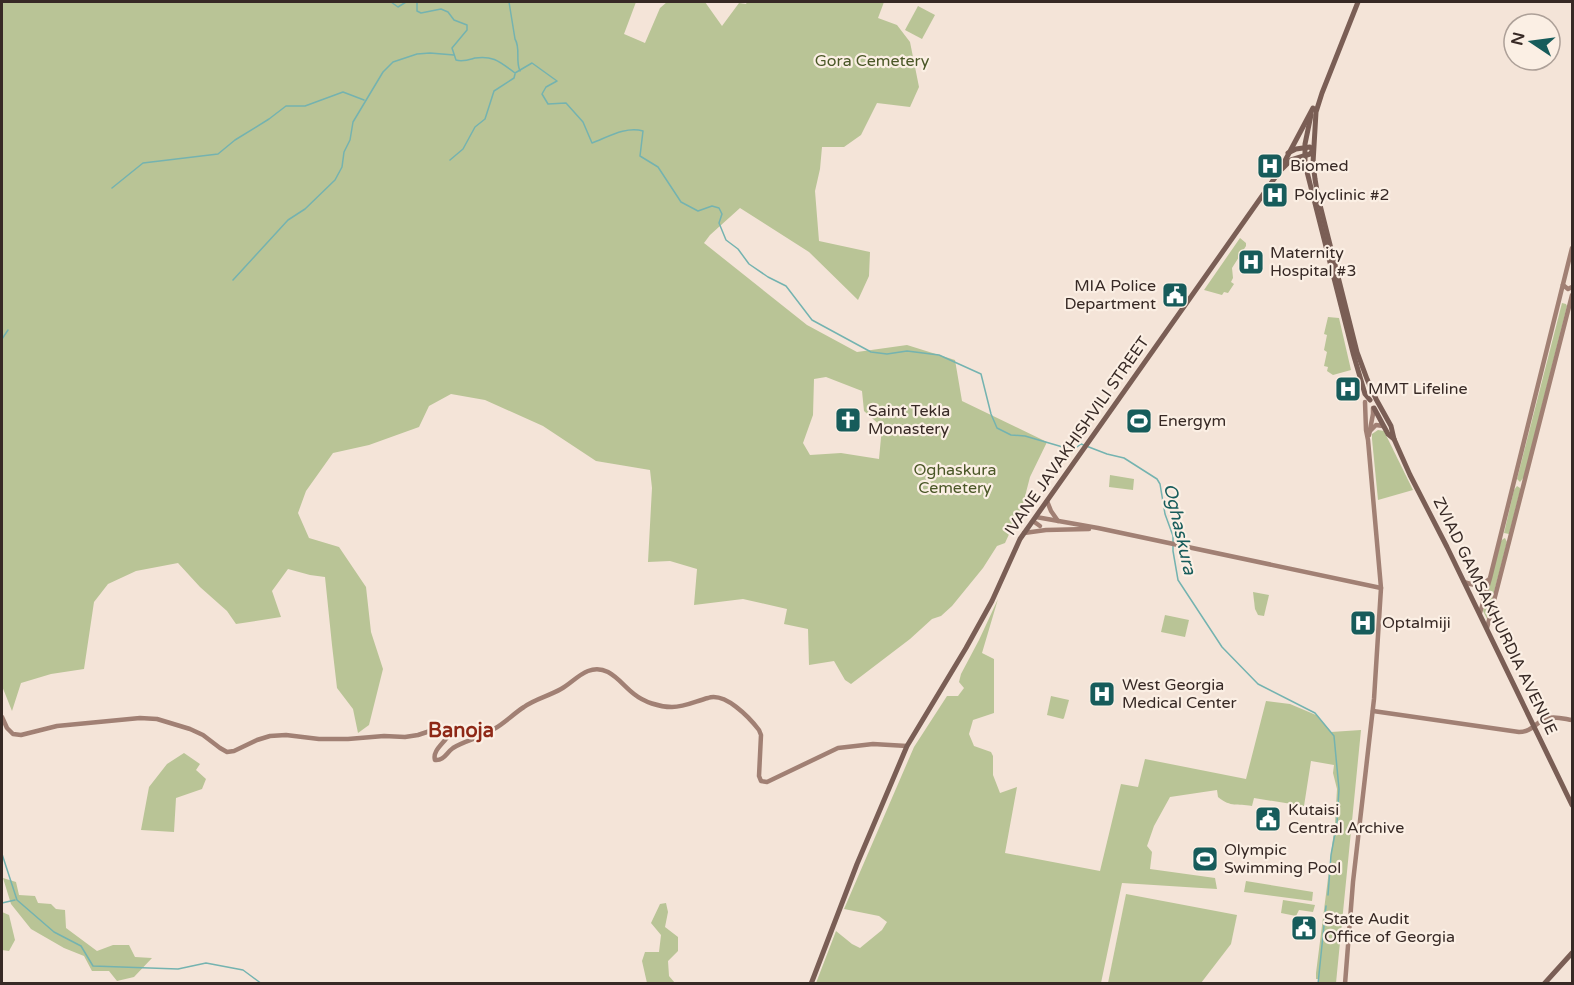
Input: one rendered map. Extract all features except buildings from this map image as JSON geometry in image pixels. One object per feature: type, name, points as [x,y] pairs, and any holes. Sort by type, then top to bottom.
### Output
[{"type":"main road","points":[[1356,2],[1313,108],[1304,155],[1323,237],[1365,394],[1372,403]]},
{"type":"main road","points":[[1356,2],[1319,101],[1313,150],[1316,186],[1372,403]]},
{"type":"main road","name":"IVANE JAVAKHISHVILI STREET","points":[[811,984],[857,864],[907,746],[992,601],[1015,546],[1279,172],[1313,108]]},
{"type":"main road","points":[[1288,153],[1305,147],[1313,150]]},
{"type":"main road","points":[[1279,172],[1292,160],[1310,154],[1313,150]]},
{"type":"main road","name":"ZVIAD GAMSAKHURDIA AVENUE","points":[[1372,403],[1383,426],[1394,439]]},
{"type":"main road","name":"ZVIAD GAMSAKHURDIA AVENUE","points":[[1372,403],[1391,426],[1394,439],[1410,475],[1480,613],[1572,805]]},
{"type":"main road","points":[[1544,984],[1572,953]]},
{"type":"street","points":[[1480,613],[1572,248]]},
{"type":"street","points":[[1563,285],[1568,289],[1572,287]]},
{"type":"street","points":[[1487,628],[1572,295]]},
{"type":"street","points":[[1559,302],[1565,301],[1570,305]]},
{"type":"street","points":[[1345,984],[1353,882],[1373,711],[1381,588],[1365,411],[1372,403]]},
{"type":"street","points":[[1368,437],[1373,414],[1372,403]]},
{"type":"street","points":[[1368,437],[1376,425],[1383,426]]},
{"type":"street","points":[[1512,487],[1519,483],[1524,489]]},
{"type":"street","points":[[1047,501],[1058,521]]},
{"type":"street","points":[[1034,519],[1047,519],[1098,528],[1381,588]]},
{"type":"street","points":[[1034,519],[1042,529],[1046,530]]},
{"type":"street","points":[[1040,526],[1042,520],[1047,519]]},
{"type":"street","points":[[1046,530],[1051,526],[1051,522],[1047,519]]},
{"type":"street","points":[[1024,533],[1098,528]]},
{"type":"street","points":[[1500,536],[1510,541]]},
{"type":"street","points":[[1464,582],[1481,585],[1490,578]]},
{"type":"street","points":[[2,717],[13,734],[21,735],[57,726],[140,718],[157,719],[203,735],[227,752],[234,752],[270,736],[286,735],[319,739],[405,737],[442,727],[449,734],[434,753],[435,760],[438,761],[454,747],[494,730],[523,707],[560,690],[580,675],[588,671],[601,670],[616,676],[642,699],[662,706],[682,706],[711,696],[730,702],[759,730],[761,735],[759,776],[761,780],[767,782],[838,748],[873,744],[907,746]]},
{"type":"street","points":[[1373,711],[1519,732],[1527,732],[1550,717],[1572,720]]},
{"type":"green space","points":[[2,2],[636,2],[624,34],[645,43],[660,8],[667,2],[705,2],[722,26],[739,3],[884,2],[878,18],[897,25],[910,42],[919,87],[910,107],[877,103],[861,135],[844,147],[822,147],[815,191],[819,241],[870,252],[869,276],[858,300],[809,252],[740,208],[704,243],[807,325],[857,352],[907,345],[955,360],[962,401],[1047,442],[1030,477],[1023,504],[1005,543],[997,546],[983,568],[941,616],[932,619],[910,639],[851,684],[845,680],[834,661],[809,665],[808,629],[784,624],[787,609],[743,599],[694,605],[697,569],[670,561],[648,562],[652,488],[650,470],[596,461],[543,426],[485,400],[451,394],[429,406],[419,427],[369,445],[333,453],[306,491],[298,513],[309,538],[339,547],[366,587],[371,632],[383,669],[369,725],[358,733],[353,709],[337,688],[325,577],[288,569],[272,591],[281,617],[236,624],[227,611],[178,563],[136,571],[108,584],[94,602],[84,669],[51,674],[21,683],[12,711],[2,686]],"holes":[[[826,377],[862,391],[864,411],[882,427],[879,459],[841,453],[810,455],[803,443],[813,415],[814,379]]]},
{"type":"green space","points":[[918,6],[935,15],[922,39],[905,30]]},
{"type":"green space","points":[[1240,238],[1246,246],[1232,268],[1231,282],[1234,284],[1228,293],[1224,292],[1222,295],[1204,290]]},
{"type":"green space","points":[[1562,303],[1567,306],[1524,477],[1520,482],[1517,479]]},
{"type":"green space","points":[[1328,317],[1339,318],[1351,370],[1333,375],[1327,371],[1328,367],[1324,366],[1327,335],[1324,334]]},
{"type":"green space","points":[[1378,430],[1384,431],[1413,490],[1378,500],[1372,434]]},
{"type":"green space","points":[[1110,475],[1134,479],[1133,490],[1109,487]]},
{"type":"green space","points":[[1517,486],[1520,491],[1509,534],[1504,533],[1514,490]]},
{"type":"green space","points":[[1505,538],[1507,542],[1487,619],[1483,611],[1501,541]]},
{"type":"green space","points":[[1253,592],[1269,595],[1264,616],[1258,615],[1255,609]]},
{"type":"green space","points":[[998,599],[982,653],[994,659],[994,713],[973,720],[969,734],[974,746],[991,752],[993,775],[1000,793],[1017,787],[1005,853],[1100,871],[1121,784],[1138,787],[1145,759],[1246,779],[1266,701],[1290,704],[1316,715],[1331,732],[1361,730],[1336,983],[1318,983],[1316,973],[1335,823],[1337,789],[1333,773],[1334,765],[1311,761],[1304,806],[1254,798],[1252,806],[1231,804],[1218,797],[1217,790],[1170,797],[1154,826],[1147,846],[1152,852],[1150,869],[1215,878],[1217,889],[1122,883],[1101,983],[816,983],[836,931],[860,948],[882,930],[887,922],[879,916],[844,909],[914,747],[947,696],[958,696],[964,688],[959,682],[961,674]]},
{"type":"green space","points":[[1165,615],[1189,620],[1185,637],[1161,632]]},
{"type":"green space","points":[[1051,696],[1069,700],[1063,719],[1047,715]]},
{"type":"green space","points":[[184,753],[200,764],[196,770],[206,779],[202,789],[176,798],[174,832],[141,830],[149,787],[167,764]]},
{"type":"green space","points":[[3,878],[16,882],[19,895],[35,896],[38,903],[51,904],[56,909],[65,910],[66,928],[97,951],[113,945],[129,945],[135,957],[152,958],[134,977],[117,981],[109,971],[92,971],[84,956],[64,948],[31,929],[11,904]]},
{"type":"green space","points":[[1246,881],[1313,892],[1312,901],[1244,892]]},
{"type":"green space","points":[[1126,894],[1237,915],[1231,944],[1201,983],[1108,983]]},
{"type":"green space","points":[[1283,900],[1315,905],[1313,912],[1299,910],[1296,916],[1281,913]]},
{"type":"green space","points":[[666,903],[668,912],[665,927],[678,937],[678,951],[668,961],[669,976],[675,983],[647,983],[642,961],[645,952],[659,952],[661,935],[651,923],[660,904]]},
{"type":"green space","points":[[2,912],[9,915],[15,940],[9,951],[2,950]]},
{"type":"waterway","name":"Oghaskura","points":[[6,2],[14,2]]},
{"type":"waterway","name":"Oghaskura","points":[[391,2],[398,7],[406,2]]},
{"type":"waterway","name":"Oghaskura","points":[[417,2],[417,11],[421,13],[441,9],[448,12],[454,20],[467,25],[467,30],[452,48],[456,60],[487,58],[497,61],[515,73],[532,63],[557,81],[546,87],[542,94],[548,104],[566,103],[583,122],[592,143],[624,131],[643,131],[640,156],[658,167],[681,202],[698,211],[712,206],[719,208],[722,214],[719,223],[726,240],[738,249],[749,264],[786,286],[812,320],[871,352],[887,354],[907,351],[939,355],[981,374],[997,428],[1011,435],[1025,436],[1073,450],[1081,444],[1124,458],[1157,479],[1173,536],[1178,580],[1222,647],[1258,684],[1315,713],[1334,736],[1339,789],[1328,895]]},
{"type":"waterway","points":[[509,2],[518,47],[520,71]]},
{"type":"waterway","points":[[233,280],[288,220],[305,209],[335,180],[342,167],[353,122],[383,72],[393,62],[417,54],[454,55]]},
{"type":"waterway","points":[[450,160],[463,149],[475,127],[485,119],[494,91],[514,78],[515,74]]},
{"type":"waterway","points":[[112,188],[143,163],[218,154],[286,106],[305,106],[343,92],[364,100]]},
{"type":"waterway","points":[[2,339],[8,330]]},
{"type":"waterway","points":[[2,854],[17,900],[54,932],[81,946],[93,966],[178,969],[206,963],[243,970],[262,984]]},
{"type":"waterway","points":[[2,903],[15,900]]},
{"type":"waterway","name":"Oghaskura","points":[[1318,984],[1326,906]]},
{"type":"place","name":"Biomed","points":[[1270,166]]},
{"type":"place","name":"Polyclinic #2","points":[[1275,195]]},
{"type":"place","name":"Maternity Hospital #3","points":[[1251,262]]},
{"type":"place","name":"MIA Police Department","points":[[1175,295]]},
{"type":"place","name":"MMT Lifeline","points":[[1348,389]]},
{"type":"place","name":"Saint Tekla Monastery","points":[[848,420]]},
{"type":"place","name":"Energym","points":[[1139,421]]},
{"type":"place","name":"Optalmiji","points":[[1363,623]]},
{"type":"place","name":"West Georgia Medical Center","points":[[1102,694]]},
{"type":"place","name":"Kutaisi Central Archive","points":[[1268,819]]},
{"type":"place","name":"Olympic Swimming Pool","points":[[1205,859]]},
{"type":"place","name":"State Audit Office of Georgia","points":[[1304,928]]},
{"type":"district","name":"Banoja","points":[[461,731]]},
{"type":"park label","name":"Gora Cemetery","points":[[872,61]]},
{"type":"park label","name":"Oghaskura Cemetery","points":[[955,479]]}]
